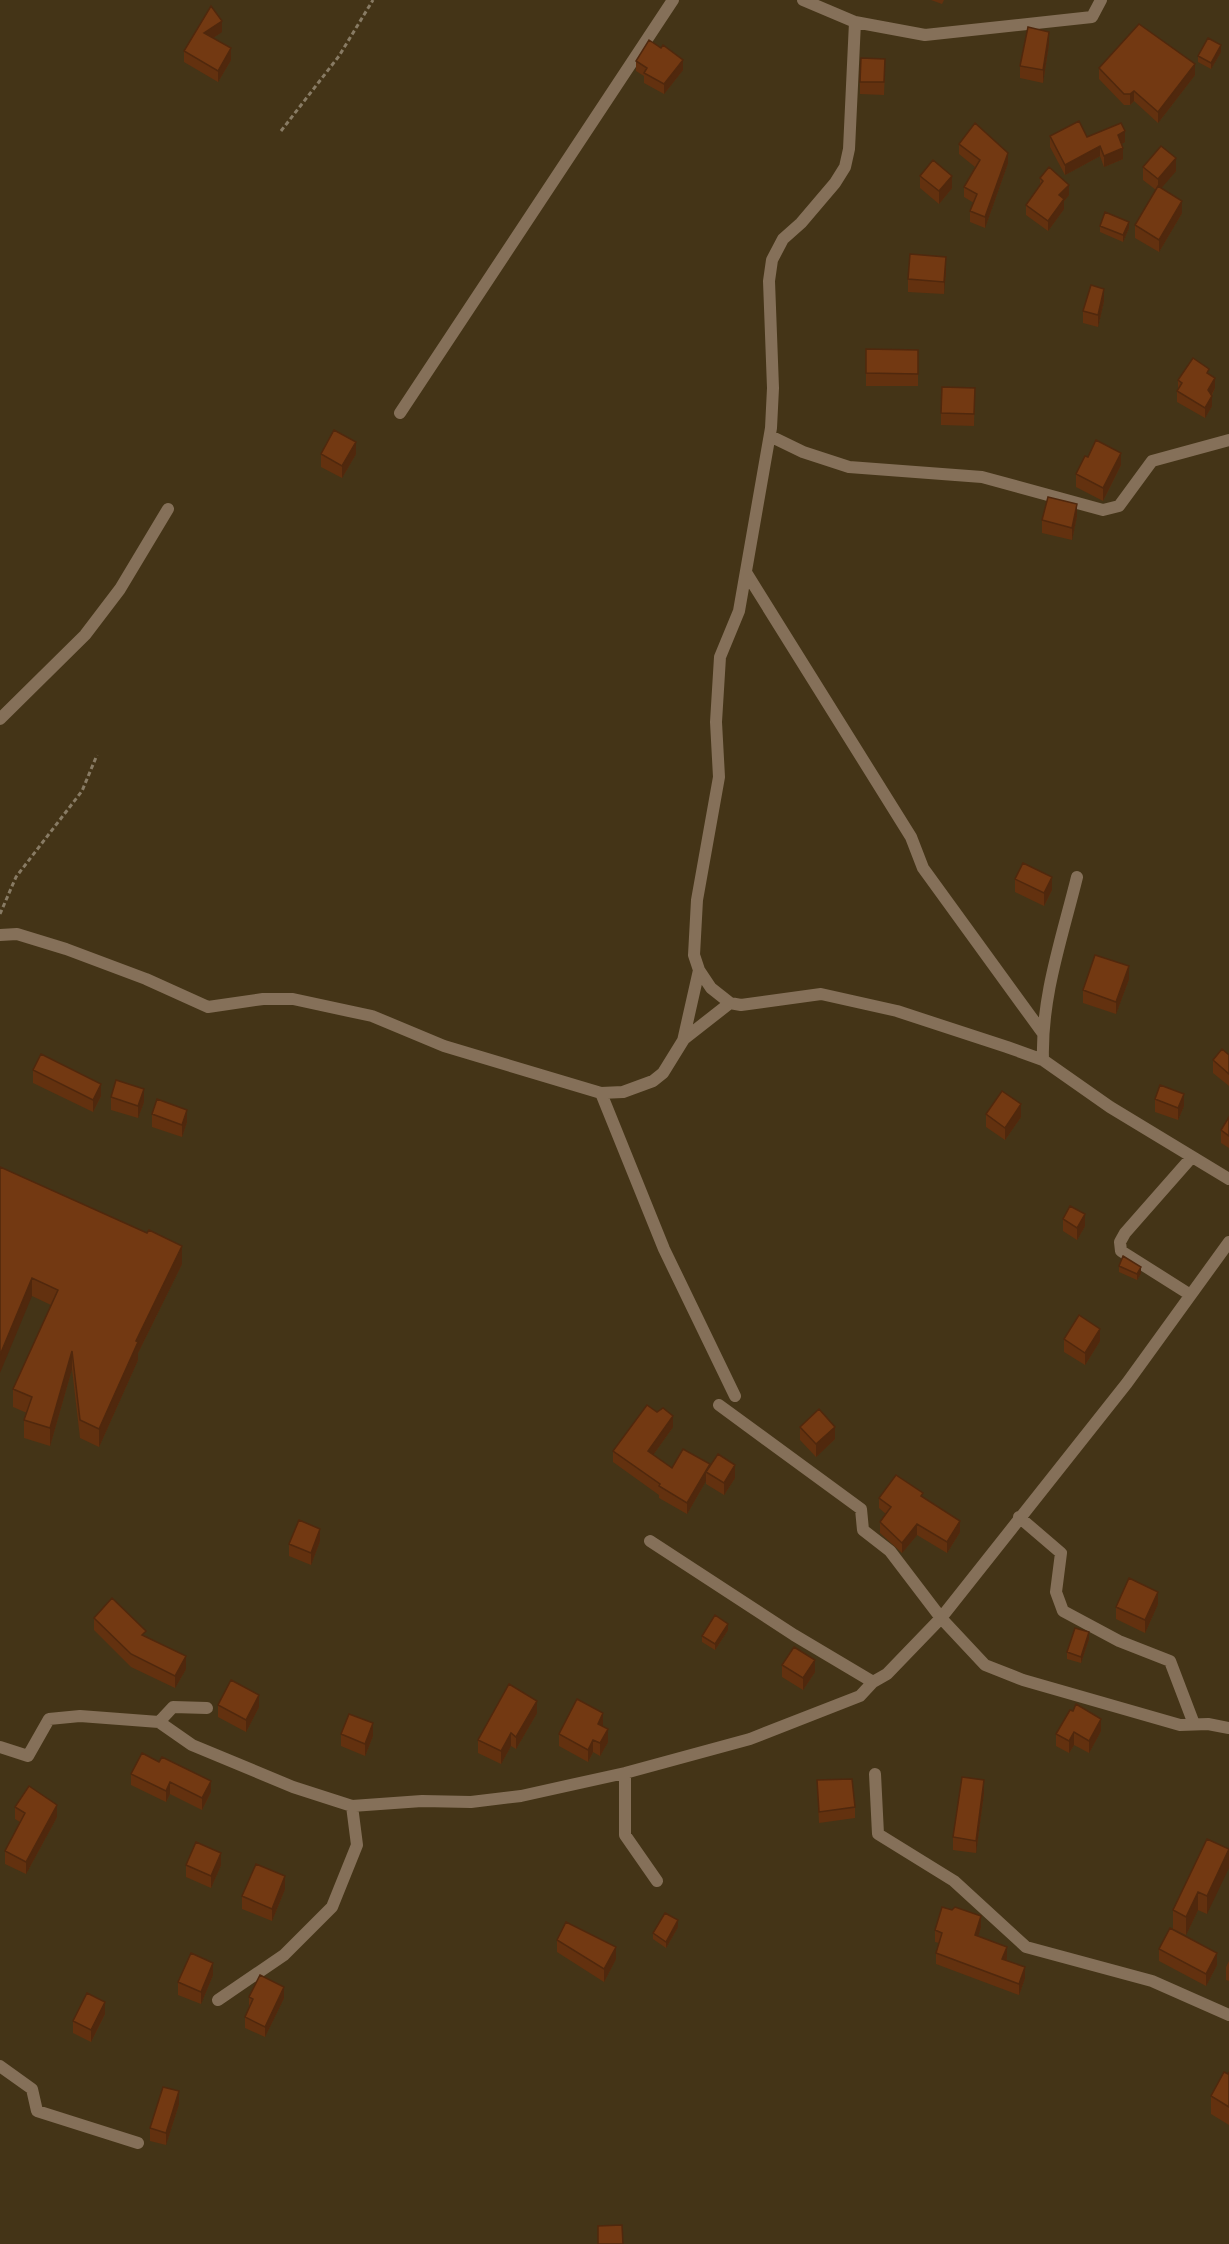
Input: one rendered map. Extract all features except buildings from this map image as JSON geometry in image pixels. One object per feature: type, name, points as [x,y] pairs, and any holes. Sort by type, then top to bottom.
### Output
[{"type":"street","points":[[400,413],[673,0]]},
{"type":"street","points":[[803,0],[855,22],[925,35],[1023,22],[1081,20],[1092,17],[1101,0]]},
{"type":"street","points":[[855,22],[849,149],[845,167],[801,223],[783,239],[772,260],[769,281],[773,388],[770,436],[739,611],[720,657],[716,722],[718,777],[698,900],[694,955],[699,970],[711,987],[730,1003],[741,1005],[820,994],[897,1011],[1043,1060],[1191,1158],[1229,1179]]},
{"type":"street","points":[[770,436],[803,452],[849,467],[982,477],[1103,510],[1119,506],[1152,461],[1229,440]]},
{"type":"street","points":[[0,719],[85,635],[120,588],[168,510]]},
{"type":"street","points":[[747,574],[911,837],[923,868],[1042,1032]]},
{"type":"street","points":[[1043,1060],[1042,1032],[1047,993],[1077,877]]},
{"type":"street","points":[[0,935],[17,934],[66,949],[146,979],[208,1007],[263,999],[293,999],[372,1016],[444,1046],[601,1093],[623,1092],[653,1081],[663,1072],[683,1041],[730,1003]]},
{"type":"street","points":[[683,1041],[699,970]]},
{"type":"street","points":[[601,1093],[664,1249],[735,1396]]},
{"type":"street","points":[[1190,1294],[1121,1251],[1120,1242],[1125,1233],[1191,1158]]},
{"type":"street","points":[[0,1747],[28,1756],[49,1719],[80,1716],[159,1722],[192,1745],[293,1787],[352,1806],[422,1801],[471,1802],[521,1796],[625,1773],[750,1739],[860,1696],[873,1682],[887,1674],[941,1618],[1127,1383],[1229,1242]]},
{"type":"street","points":[[719,1406],[861,1509],[863,1530],[890,1551],[941,1618],[985,1665],[1023,1680],[1180,1725],[1208,1724],[1229,1728]]},
{"type":"street","points":[[1019,1517],[1061,1553],[1056,1592],[1063,1611],[1119,1641],[1170,1661],[1194,1724]]},
{"type":"street","points":[[650,1541],[794,1635],[873,1682]]},
{"type":"street","points":[[159,1722],[173,1707],[207,1708]]},
{"type":"street","points":[[625,1773],[625,1835],[657,1881]]},
{"type":"street","points":[[875,1774],[878,1834],[954,1881],[1026,1947],[1152,1981],[1229,2015]]},
{"type":"street","points":[[218,2000],[284,1955],[332,1907],[357,1845],[352,1806]]},
{"type":"street","points":[[0,2066],[32,2089],[37,2111],[138,2143]]},
{"type":"path","points":[[280,130],[339,56],[373,0]]},
{"type":"path","points":[[0,914],[16,877],[82,791],[97,755]]}]
